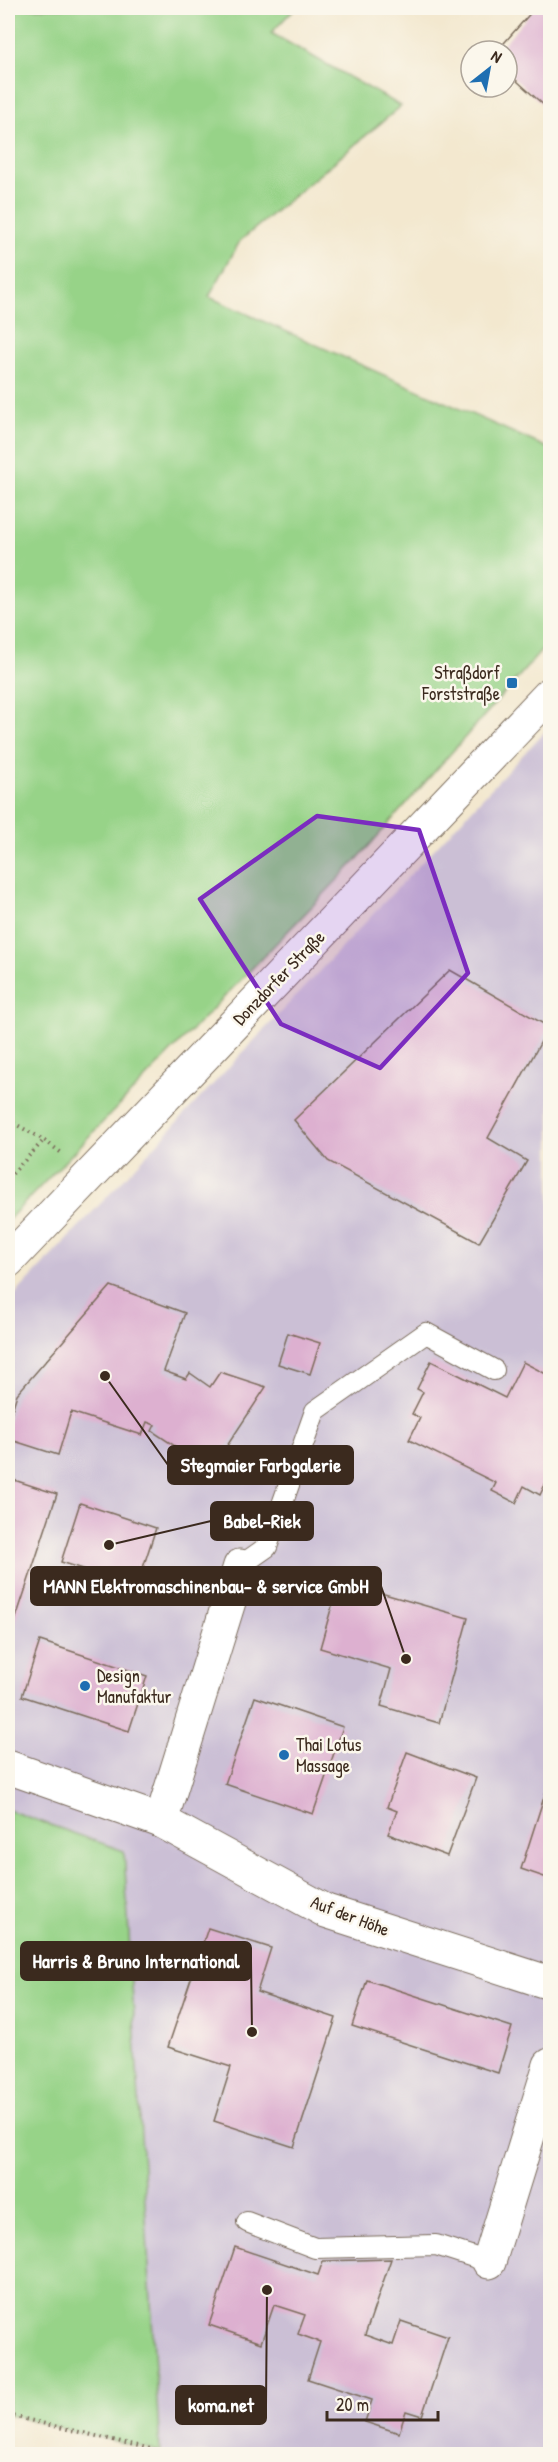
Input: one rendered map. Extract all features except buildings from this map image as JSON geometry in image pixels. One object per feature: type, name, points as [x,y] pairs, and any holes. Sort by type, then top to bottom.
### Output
[{"type":"street","name":"Donzdorfer Straße","points":[[8,1262],[550,694]]},
{"type":"street","points":[[161,1821],[240,1566]]},
{"type":"street","name":"Auf der Höhe","points":[[8,1767],[161,1821],[326,1911],[550,1983]]},
{"type":"street","points":[[489,2262],[550,2065]]},
{"type":"lane","points":[[240,1566],[267,1547],[315,1411],[426,1333],[494,1370]]},
{"type":"lane","points":[[247,2222],[315,2248],[436,2245],[489,2262]]},
{"type":"path","points":[[8,1120],[44,1140],[90,1174]]},
{"type":"path","points":[[8,1178],[44,1140]]},
{"type":"path","points":[[8,2415],[172,2454]]},
{"type":"highlighted area","points":[[317,816],[419,830],[468,973],[380,1068],[281,1024],[200,899]]},
{"type":"shaded area","points":[[550,726],[550,2454],[172,2454],[160,2452],[124,1851],[8,1810],[8,1302]]},
{"type":"green space","points":[[8,8],[295,8],[271,33],[401,106],[240,241],[209,297],[550,449],[550,641],[353,864],[8,1220]]},
{"type":"green space","points":[[8,1810],[124,1851],[160,2452],[8,2415]]},
{"type":"place","name":"Straßdorf Forststraße","points":[[512,683]]},
{"type":"place","name":"Stegmaier Farbgalerie","points":[[105,1376]]},
{"type":"place","name":"Babel-Riek","points":[[109,1545]]},
{"type":"place","name":"MANN Elektromaschinenbau- & service GmbH","points":[[406,1659]]},
{"type":"place","name":"Design Manufaktur","points":[[85,1686]]},
{"type":"place","name":"Thai Lotus Massage","points":[[284,1755]]},
{"type":"place","name":"Harris & Bruno International","points":[[252,2032]]},
{"type":"place","name":"koma.net","points":[[267,2290]]}]
